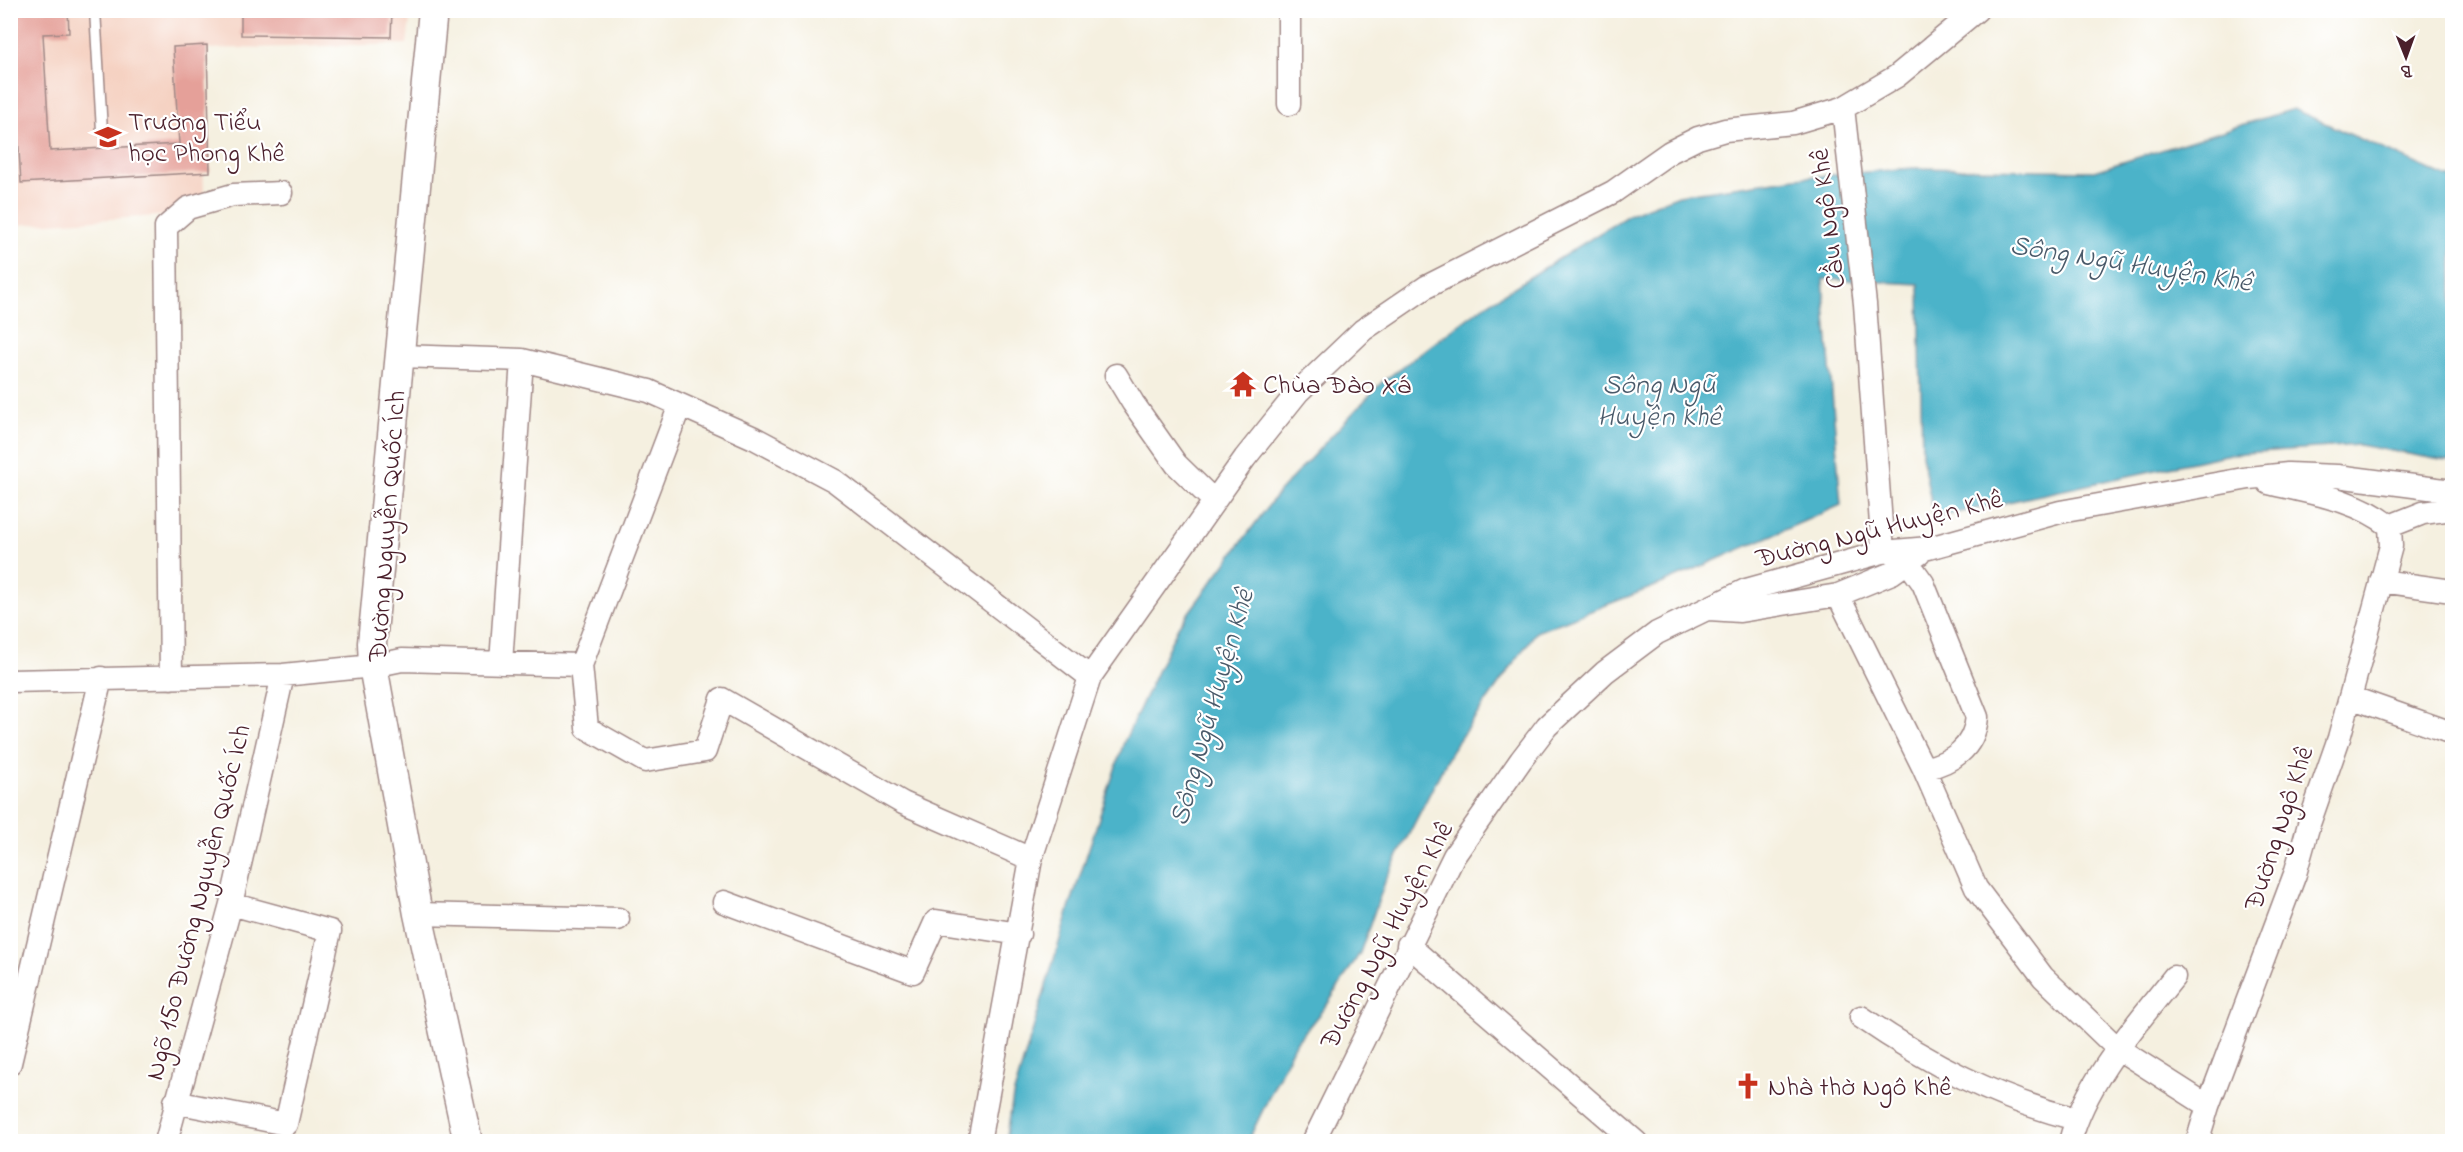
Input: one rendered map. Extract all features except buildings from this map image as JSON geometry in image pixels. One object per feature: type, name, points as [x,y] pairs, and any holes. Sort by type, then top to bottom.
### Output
[{"type":"street","name":"Đường Nguyễn Quốc Ích","points":[[433,10],[372,643],[373,666],[418,914],[468,1142]]},
{"type":"street","points":[[1289,10],[1289,104]]},
{"type":"street","points":[[979,1142],[1031,859],[1090,677],[1214,501],[1298,392],[1363,330],[1426,287],[1613,192],[1670,152],[1698,138],[1725,130],[1844,118],[1977,10]]},
{"type":"street","name":"Cầu Ngô Khê","points":[[1844,118],[1865,304],[1883,552]]},
{"type":"street","points":[[171,678],[166,227],[188,208],[233,195],[281,193]]},
{"type":"street","points":[[399,356],[522,360],[649,391],[754,438],[835,481],[1090,677]]},
{"type":"street","points":[[501,663],[522,360]]},
{"type":"street","points":[[1116,375],[1133,404],[1176,464],[1214,501]]},
{"type":"street","points":[[680,405],[581,666],[588,728],[645,761],[705,751],[722,699],[903,803],[1031,859]]},
{"type":"street","name":"Đường Ngũ Huyện Khê","points":[[1313,1142],[1408,945],[1454,856],[1547,726],[1605,672],[1657,633],[1746,590],[1883,552],[1929,548],[2061,512],[2249,478],[2288,474],[2337,476],[2452,491]]},
{"type":"street","points":[[2249,478],[2343,502],[2372,512],[2390,526],[2423,513],[2452,509]]},
{"type":"street","name":"Đường Ngô Khê","points":[[2197,1142],[2295,874],[2350,697],[2391,546],[2390,526]]},
{"type":"street","points":[[1707,609],[1740,611],[1838,595],[1892,573],[1929,548]]},
{"type":"street","points":[[1908,562],[1923,584],[1977,717],[1976,731],[1964,750],[1942,764],[1924,770]]},
{"type":"street","points":[[2381,581],[2452,591]]},
{"type":"street","points":[[1838,595],[1924,770],[1976,888],[2043,977],[2117,1048],[2208,1107]]},
{"type":"street","points":[[10,681],[283,675],[373,666],[402,660],[581,666]]},
{"type":"street","name":"Ngõ 150 Đường Nguyễn Quốc Ích","points":[[166,1142],[231,904],[283,675]]},
{"type":"street","points":[[10,1063],[101,678]]},
{"type":"street","points":[[2350,697],[2452,733]]},
{"type":"street","points":[[724,902],[914,972],[936,921],[1019,934]]},
{"type":"street","points":[[176,1102],[286,1124],[330,931],[231,904]]},
{"type":"street","points":[[418,914],[618,919]]},
{"type":"street","points":[[1408,945],[1636,1142]]},
{"type":"street","points":[[2070,1142],[2076,1119],[2117,1048],[2174,977]]},
{"type":"street","points":[[1861,1017],[1909,1050],[1956,1076],[2007,1098],[2076,1119]]},
{"type":"lane","points":[[95,10],[102,131]]},
{"type":"shaded area","name":"Trường Tiểu học Phong Khê","points":[[10,11],[411,11],[407,44],[202,49],[204,213],[17,225]]},
{"type":"water","name":"Sông Ngũ Huyện Khê","points":[[2293,109],[2452,178],[2452,462],[2359,445],[2230,454],[1934,518],[1922,455],[1919,284],[1823,279],[1841,505],[1661,584],[1536,632],[1453,748],[1386,879],[1360,953],[1329,1002],[1294,1045],[1248,1141],[1006,1142],[1013,1096],[1069,909],[1124,742],[1178,627],[1278,493],[1382,382],[1484,306],[1630,214],[1679,195],[1796,178],[1914,168],[2094,171]]},
{"type":"place","name":"Trường Tiểu học Phong Khê","points":[[108,137]]},
{"type":"place","name":"Chùa Đào Xá","points":[[1243,384]]},
{"type":"place","name":"Nhà thờ Ngô Khê","points":[[1748,1086]]}]
